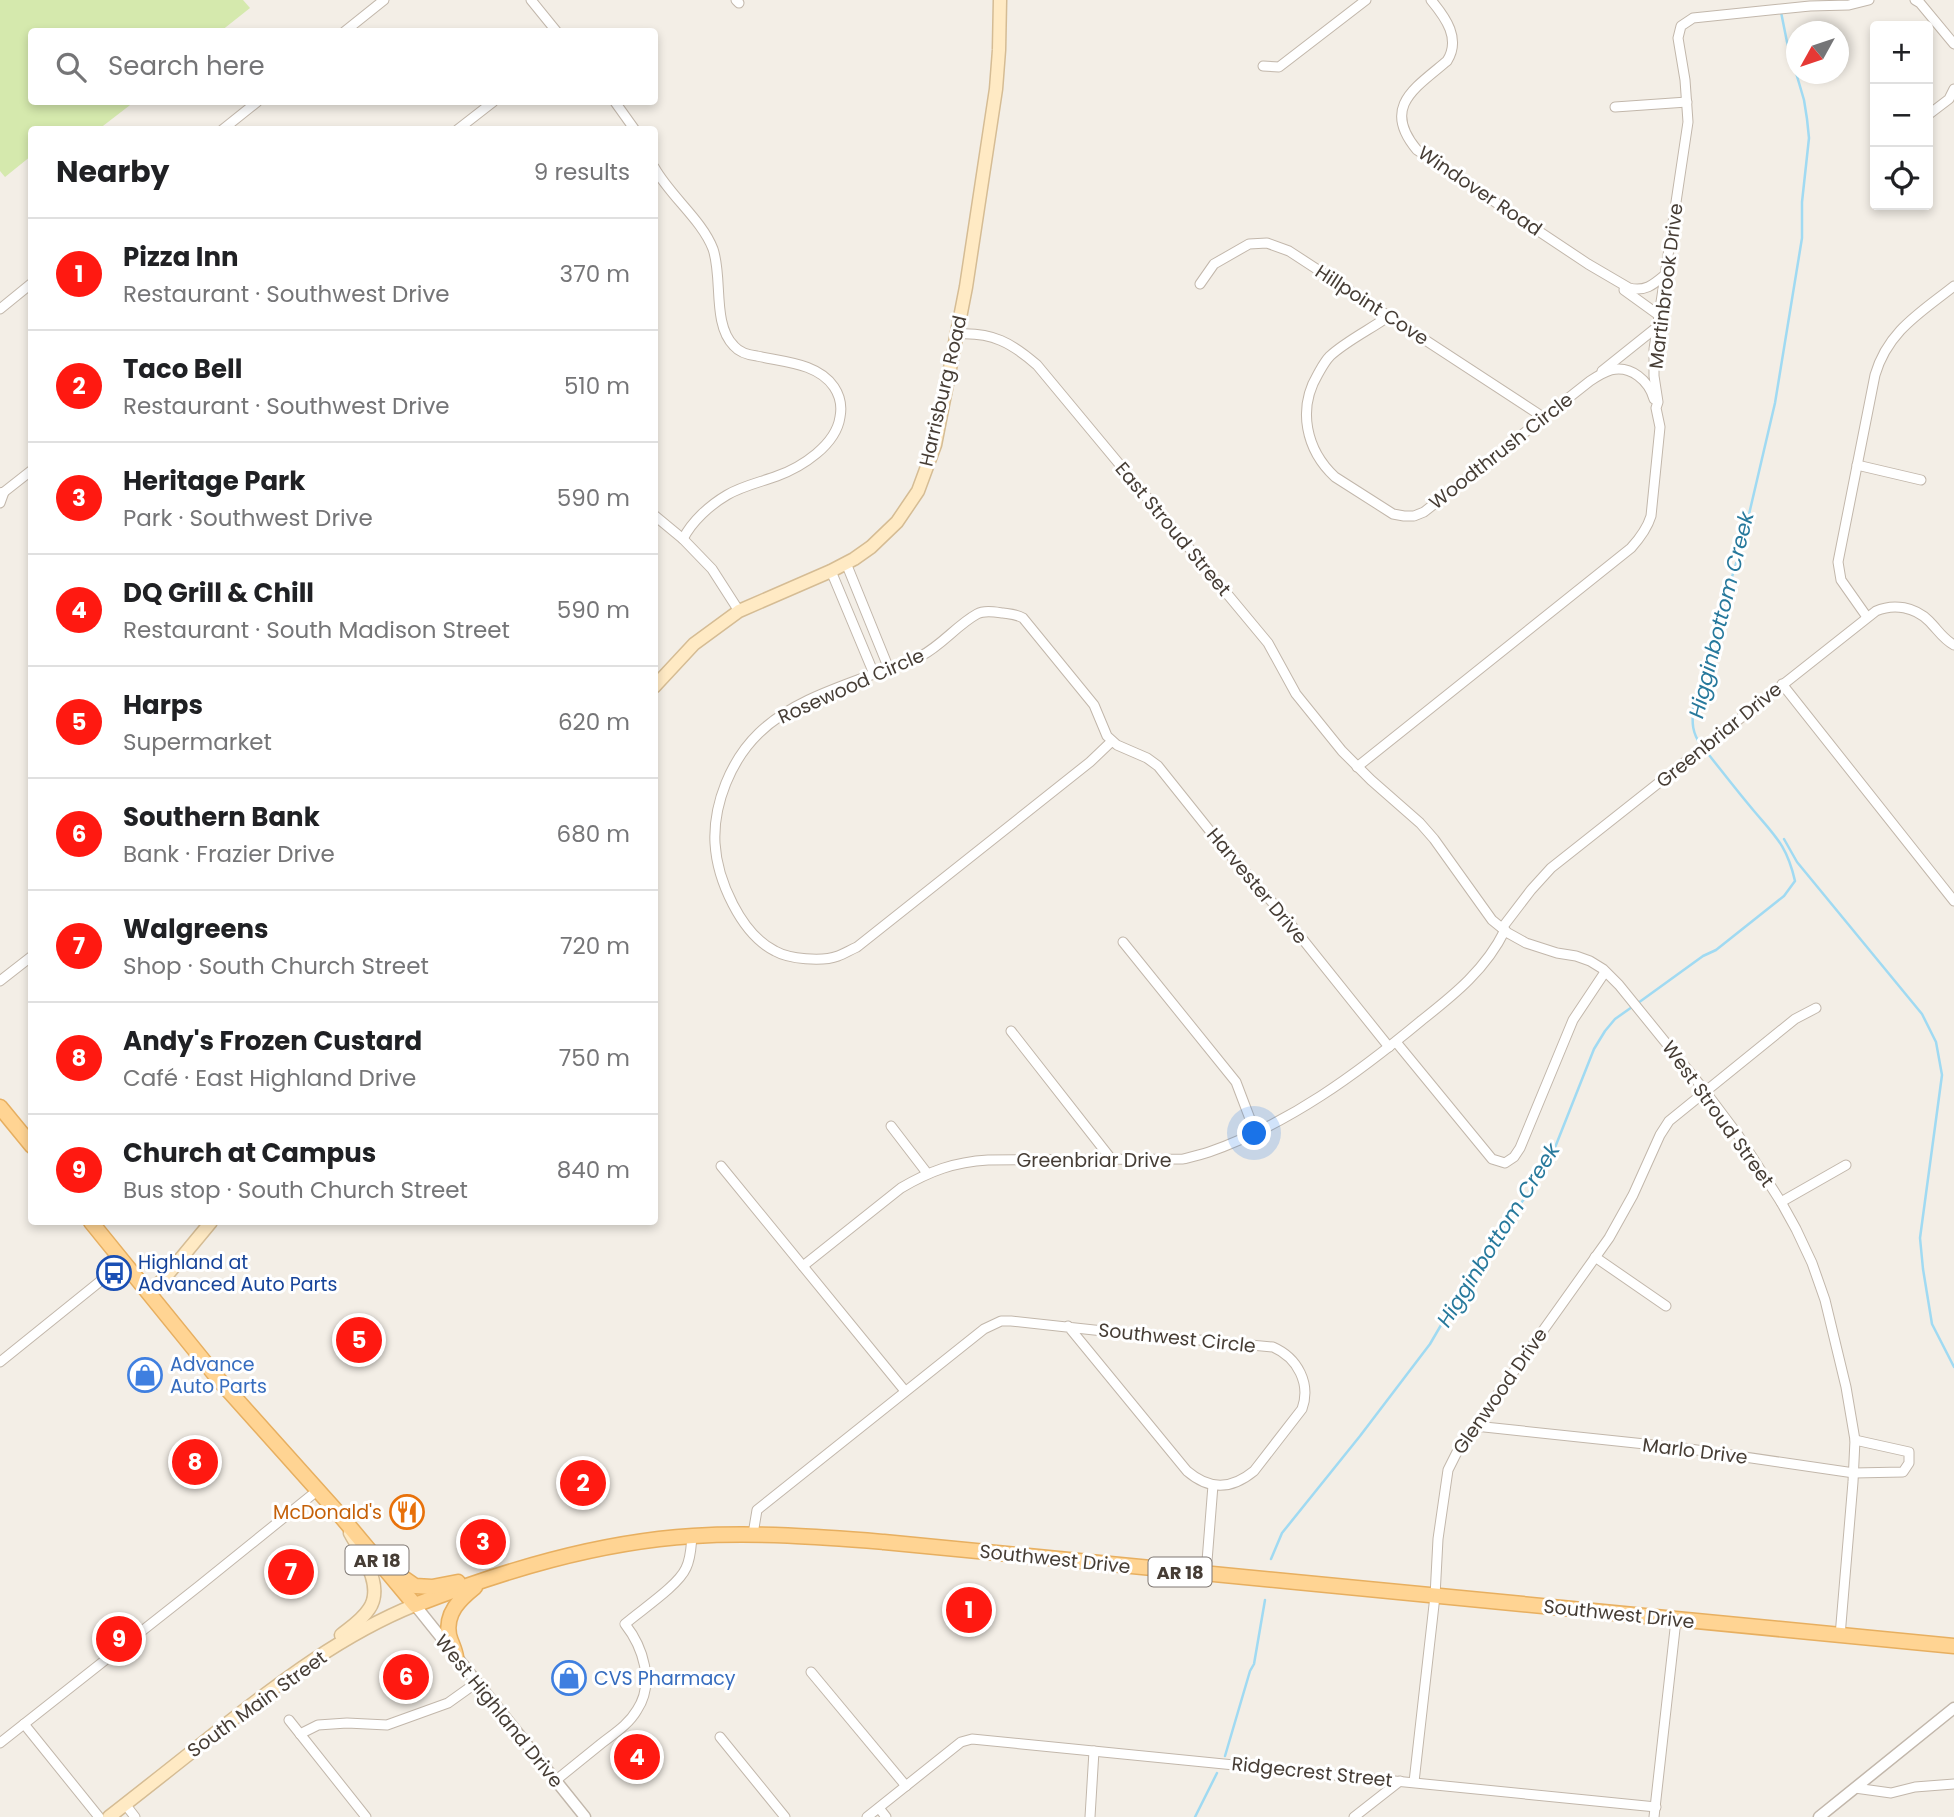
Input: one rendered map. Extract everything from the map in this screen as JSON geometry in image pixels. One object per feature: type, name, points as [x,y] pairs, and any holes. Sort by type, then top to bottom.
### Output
[{"type":"main road","name":"Harrisburg Road","points":[[658,683],[694,644],[739,611],[831,571],[863,553],[886,535],[908,509],[918,491],[935,445],[958,334],[996,89],[1000,0]]},
{"type":"main road","points":[[0,1107],[28,1141]]},
{"type":"main road","name":"AR 18","points":[[93,1225],[220,1381],[339,1514],[415,1605]]},
{"type":"main road","points":[[147,1292],[163,1280],[209,1225]]},
{"type":"main road","points":[[275,1686],[358,1622],[373,1602],[374,1591],[370,1573],[339,1514]]},
{"type":"main road","name":"Southwest Drive","points":[[415,1605],[484,1580],[562,1557],[636,1542],[692,1536],[753,1534],[822,1536],[1954,1646]]},
{"type":"main road","points":[[378,1561],[415,1586],[432,1587],[484,1580]]},
{"type":"main road","points":[[456,1657],[449,1632],[451,1614],[458,1601],[484,1580]]},
{"type":"main road","name":"South Main Street","points":[[109,1817],[275,1686],[369,1626],[415,1605]]},
{"type":"main road","points":[[1933,1644],[1954,1658]]},
{"type":"street","points":[[349,28],[384,0]]},
{"type":"street","points":[[531,0],[554,28]]},
{"type":"street","points":[[1263,66],[1279,67],[1366,0]]},
{"type":"street","name":"Windover Road","points":[[1431,0],[1445,18],[1454,42],[1447,61],[1413,89],[1405,102],[1402,121],[1409,140],[1417,150],[1588,264],[1660,316]]},
{"type":"street","name":"Martinbrook Drive","points":[[1357,767],[1638,541],[1646,530],[1651,516],[1660,427],[1656,408],[1658,402],[1654,349],[1688,122],[1678,38],[1681,26],[1693,18],[1849,5],[1869,0]]},
{"type":"street","points":[[1915,0],[1954,44]]},
{"type":"street","points":[[1933,111],[1949,99],[1954,89]]},
{"type":"street","points":[[1615,107],[1687,102]]},
{"type":"street","points":[[227,126],[253,105]]},
{"type":"street","points":[[462,126],[489,105]]},
{"type":"street","points":[[617,105],[632,126]]},
{"type":"street","points":[[658,183],[705,234],[712,247],[716,261],[722,327],[731,344],[745,354],[805,366],[818,372],[834,386],[841,404],[839,426],[826,444],[796,468],[720,499],[696,520],[683,539]]},
{"type":"street","name":"Hillpoint Cove","points":[[1200,284],[1214,264],[1240,248],[1257,243],[1274,244],[1289,251],[1543,417]]},
{"type":"street","name":"Windover Road","points":[[1588,264],[1632,289],[1650,287],[1666,274]]},
{"type":"street","points":[[0,309],[28,286]]},
{"type":"street","points":[[1867,617],[1841,580],[1838,562],[1874,375],[1883,352],[1899,330],[1954,287]]},
{"type":"street","name":"Woodthrush Circle","points":[[1389,316],[1329,357],[1311,387],[1306,413],[1310,440],[1316,454],[1335,477],[1393,514],[1404,516],[1415,516],[1424,512],[1657,327]]},
{"type":"street","name":"East Stroud Street","points":[[958,334],[984,335],[999,339],[1015,346],[1037,365],[1261,634],[1296,694],[1357,767]]},
{"type":"street","name":"Woodthrush Circle","points":[[1590,381],[1610,370],[1636,374],[1648,385],[1656,408]]},
{"type":"street","points":[[1857,465],[1922,480]]},
{"type":"street","points":[[0,503],[2,493],[28,473]]},
{"type":"street","points":[[658,518],[712,569],[739,611]]},
{"type":"street","points":[[846,563],[889,669]]},
{"type":"street","points":[[831,571],[874,674]]},
{"type":"street","name":"Greenbriar Drive","points":[[803,1266],[901,1188],[927,1173],[959,1163],[976,1161],[1183,1159],[1209,1152],[1299,1110],[1333,1089],[1392,1044],[1473,977],[1503,929],[1531,890],[1551,868],[1867,617],[1886,607],[1911,610],[1928,620],[1939,634],[1954,645]]},
{"type":"street","name":"Rosewood Circle","points":[[1000,612],[1017,615],[1023,618],[1094,705],[1103,729],[1112,741],[1090,762],[857,947],[830,958],[794,958],[783,955],[769,948],[743,921],[722,880],[715,843],[720,799],[734,765],[758,734],[775,718],[803,703],[874,674],[929,651],[978,613],[1000,612]]},
{"type":"street","points":[[1782,684],[1954,901]]},
{"type":"street","name":"Harvester Drive","points":[[1112,741],[1158,766],[1222,846],[1492,1159],[1505,1163],[1514,1157],[1520,1148],[1573,1020],[1605,972]]},
{"type":"street","name":"West Stroud Street","points":[[1357,767],[1420,823],[1486,913],[1503,929],[1538,948],[1582,958],[1605,972],[1619,985],[1738,1135],[1781,1202],[1812,1263],[1825,1300],[1844,1377],[1855,1440],[1840,1636]]},
{"type":"street","points":[[1123,942],[1236,1082],[1255,1132]]},
{"type":"street","points":[[0,981],[28,959]]},
{"type":"street","name":"Glenwood Drive","points":[[1414,1782],[1435,1597],[1438,1539],[1450,1464],[1609,1238],[1633,1195],[1662,1130],[1675,1114],[1795,1019],[1816,1007]]},
{"type":"street","points":[[1010,1031],[1112,1160]]},
{"type":"street","points":[[891,1125],[927,1173]]},
{"type":"street","points":[[1781,1202],[1846,1165]]},
{"type":"street","points":[[721,1166],[905,1391]]},
{"type":"street","points":[[1595,1257],[1666,1306]]},
{"type":"street","points":[[0,1362],[103,1279]]},
{"type":"street","name":"Southwest Circle","points":[[753,1534],[757,1510],[984,1329],[993,1324],[1011,1321],[1273,1347],[1289,1356],[1304,1382],[1302,1409],[1254,1471],[1234,1484],[1213,1485]]},
{"type":"street","points":[[1068,1326],[1186,1471],[1213,1485],[1206,1574]]},
{"type":"street","name":"Marlo Drive","points":[[1475,1426],[1683,1448],[1854,1473],[1903,1472],[1909,1462],[1909,1452],[1855,1440]]},
{"type":"street","points":[[1,1739],[24,1724],[318,1490]]},
{"type":"street","points":[[555,1781],[630,1720],[640,1707],[646,1670],[640,1650],[625,1624],[676,1583],[685,1572],[690,1559],[692,1536]]},
{"type":"street","name":"West Highland Drive","points":[[415,1605],[585,1817]]},
{"type":"street","points":[[1655,1812],[1676,1620]]},
{"type":"street","points":[[811,1672],[906,1786],[867,1817]]},
{"type":"street","points":[[300,1734],[318,1725],[387,1725],[448,1703],[476,1683]]},
{"type":"street","points":[[1819,1817],[1954,1708]]},
{"type":"street","points":[[289,1720],[363,1813]]},
{"type":"street","points":[[24,1724],[99,1817]]},
{"type":"street","points":[[720,1737],[785,1817]]},
{"type":"street","name":"Ridgecrest Street","points":[[906,1786],[967,1740],[1414,1782],[1655,1812]]},
{"type":"street","points":[[1090,1817],[1094,1751]]},
{"type":"street","points":[[1354,1817],[1400,1781]]},
{"type":"street","points":[[1855,1788],[1891,1793],[1915,1787],[1954,1784]]},
{"type":"street","points":[[125,1804],[135,1817]]},
{"type":"street","points":[[878,1808],[886,1817]]},
{"type":"green space","points":[[0,0],[243,0],[250,8],[225,28],[28,28],[28,105],[130,105],[103,126],[28,126],[28,158],[5,177],[0,171]]},
{"type":"green space","points":[[481,1522],[502,1548],[479,1555],[464,1536]]},
{"type":"waterway","name":"Higginbottom Creek","points":[[1701,745],[1693,728],[1693,708],[1743,540],[1775,403],[1802,238],[1802,202],[1809,138],[1804,100],[1781,12]]},
{"type":"waterway","name":"Higginbottom Creek","points":[[1638,1003],[1703,956],[1716,950],[1784,896],[1795,881],[1780,843],[1705,750]]},
{"type":"waterway","points":[[1784,839],[1797,862],[1922,1014],[1936,1042],[1942,1075],[1920,1238],[1932,1324],[1954,1367]]},
{"type":"waterway","name":"Higginbottom Creek","points":[[1271,1559],[1282,1533],[1430,1344],[1479,1260],[1543,1171],[1594,1049],[1615,1019],[1632,1007]]},
{"type":"waterway","name":"Higginbottom Creek","points":[[1225,1756],[1254,1664],[1265,1600]]},
{"type":"waterway","name":"Higginbottom Creek","points":[[1195,1817],[1217,1773]]},
{"type":"place","name":"Highland at Advanced Auto Parts","points":[[114,1273]]},
{"type":"place","name":"Harps","points":[[359,1340]]},
{"type":"place","name":"Advance Auto Parts","points":[[145,1375]]},
{"type":"place","name":"Andy's Frozen Custard","points":[[195,1462]]},
{"type":"place","name":"Taco Bell","points":[[583,1483]]},
{"type":"place","name":"McDonald's","points":[[407,1512]]},
{"type":"place","name":"Heritage Park","points":[[483,1542]]},
{"type":"place","name":"Walgreens","points":[[291,1572]]},
{"type":"place","name":"Pizza Inn","points":[[969,1610]]},
{"type":"place","name":"Church at Campus","points":[[119,1639]]},
{"type":"place","name":"Southern Bank","points":[[406,1677]]},
{"type":"place","name":"CVS Pharmacy","points":[[569,1678]]},
{"type":"place","name":"DQ Grill & Chill","points":[[637,1757]]}]
